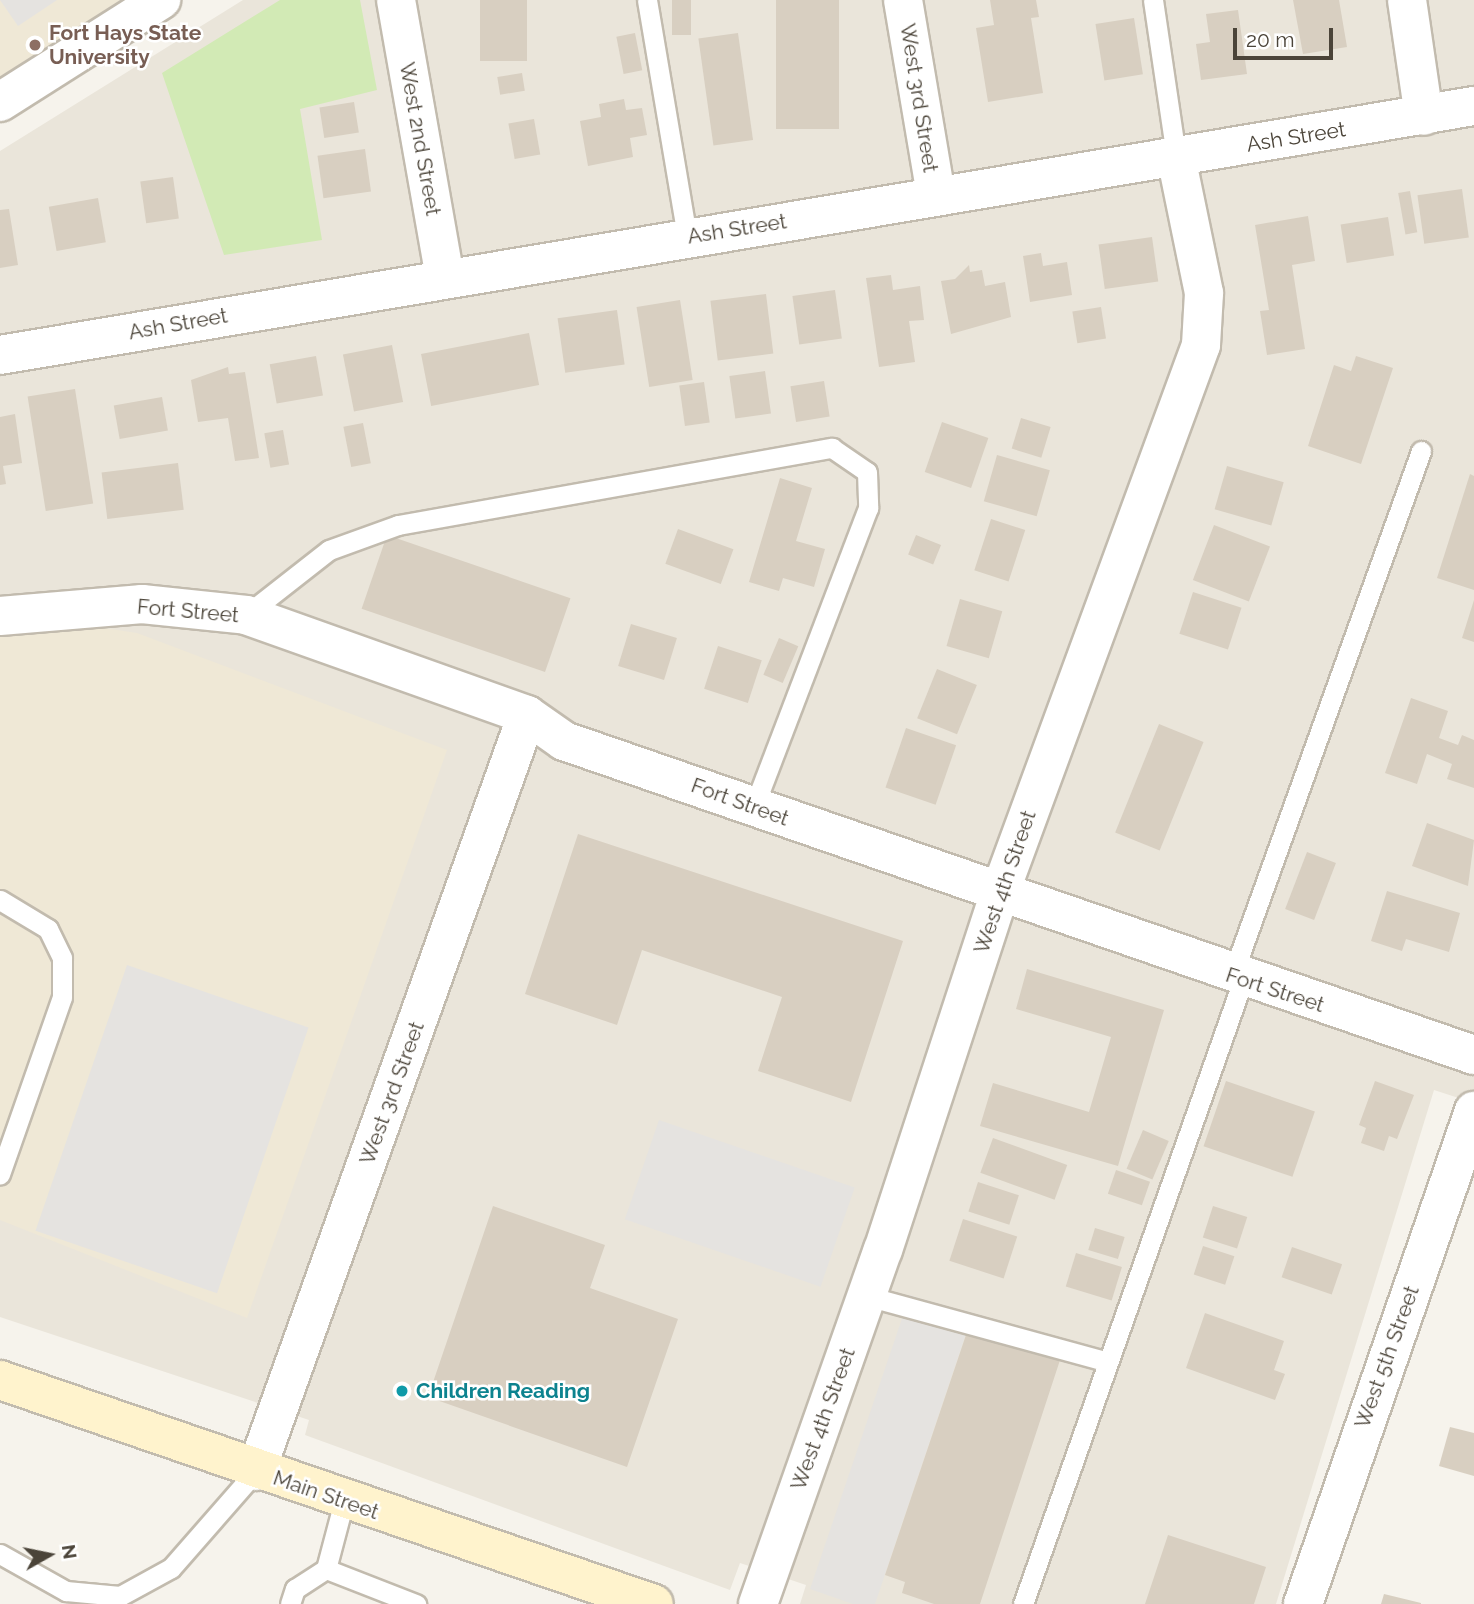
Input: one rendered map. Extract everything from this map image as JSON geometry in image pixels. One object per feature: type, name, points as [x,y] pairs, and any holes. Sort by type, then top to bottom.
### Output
[{"type":"street","points":[[0,102],[161,0]]},
{"type":"street","name":"West 2nd Street","points":[[396,0],[445,278]]},
{"type":"street","name":"West 3rd Street","points":[[903,0],[936,196]]},
{"type":"street","points":[[1407,0],[1424,116]]},
{"type":"street","name":"Ash Street","points":[[0,355],[1474,106]]},
{"type":"street","name":"West 4th Street","points":[[758,1604],[867,1296],[999,895],[1201,345],[1204,293],[1177,156]]},
{"type":"street","name":"Fort Street","points":[[0,616],[142,604],[246,615],[527,715],[564,741],[1238,978],[1474,1055]]},
{"type":"street","name":"West 3rd Street","points":[[256,1471],[527,715]]},
{"type":"street","name":"West 5th Street","points":[[1303,1604],[1474,1111]]},
{"type":"street","name":"Main Street","points":[[0,1380],[256,1471],[646,1603]]},
{"type":"lane","points":[[647,0],[687,237]]},
{"type":"lane","points":[[1153,0],[1177,156]]},
{"type":"lane","points":[[246,615],[329,550],[398,525],[832,448],[867,472],[868,508],[754,807]]},
{"type":"lane","points":[[1023,1604],[1104,1361],[1421,451]]},
{"type":"lane","points":[[0,900],[48,929],[62,958],[62,996],[0,1174]]},
{"type":"lane","points":[[867,1296],[1104,1361]]},
{"type":"lane","points":[[0,1554],[66,1591],[120,1596],[171,1568],[256,1471]]},
{"type":"lane","points":[[290,1604],[295,1589],[327,1569],[344,1501]]},
{"type":"lane","points":[[327,1569],[416,1604]]},
{"type":"shaded area","name":"Fort Hays State University","points":[[0,0],[140,0],[0,91]]},
{"type":"shaded area","points":[[0,0],[57,0],[18,26]]},
{"type":"shaded area","points":[[243,0],[1474,0],[1474,1103],[1434,1090],[1276,1604],[800,1604],[806,1585],[740,1563],[730,1590],[305,1435],[309,1420],[0,1317],[0,151]]},
{"type":"shaded area","points":[[84,625],[137,633],[447,750],[247,1318],[0,1220],[0,636]]},
{"type":"shaded area","points":[[127,965],[309,1028],[217,1293],[36,1231]]},
{"type":"shaded area","points":[[659,1120],[855,1187],[821,1287],[625,1219]]},
{"type":"shaded area","points":[[910,1295],[972,1316],[875,1604],[853,1604],[810,1589]]},
{"type":"green space","points":[[280,0],[360,0],[377,90],[300,109],[322,240],[224,255],[162,73]]},
{"type":"building","points":[[480,0],[527,0],[527,61],[480,61]]},
{"type":"building","points":[[672,0],[691,0],[691,35],[672,35]]},
{"type":"building","points":[[776,0],[839,0],[839,129],[776,129]]},
{"type":"building","points":[[990,0],[1036,0],[1039,17],[1031,18],[1043,93],[988,102],[976,28],[994,25]]},
{"type":"building","points":[[1293,0],[1339,0],[1347,47],[1303,54]]},
{"type":"building","points":[[1238,10],[1247,74],[1201,80],[1196,44],[1210,42],[1206,14]]},
{"type":"building","points":[[1134,18],[1143,74],[1104,80],[1095,24]]},
{"type":"building","points":[[635,33],[642,70],[624,74],[616,37]]},
{"type":"building","points":[[738,33],[753,140],[713,146],[698,39]]},
{"type":"building","points":[[522,73],[525,91],[500,95],[497,77]]},
{"type":"building","points":[[624,99],[626,110],[642,108],[647,135],[630,138],[633,157],[588,166],[580,121],[601,117],[599,104]]},
{"type":"building","points":[[354,102],[359,133],[324,138],[319,107]]},
{"type":"building","points":[[534,119],[540,154],[515,159],[508,124]]},
{"type":"building","points":[[365,149],[371,192],[323,198],[317,156]]},
{"type":"building","points":[[173,177],[179,219],[146,223],[140,182]]},
{"type":"building","points":[[1462,189],[1469,238],[1424,244],[1417,195]]},
{"type":"building","points":[[1410,191],[1417,232],[1405,234],[1398,193]]},
{"type":"building","points":[[98,198],[106,242],[57,251],[49,207]]},
{"type":"building","points":[[9,209],[18,265],[0,268],[0,210]]},
{"type":"building","points":[[1308,216],[1315,261],[1292,265],[1305,349],[1267,355],[1260,311],[1269,310],[1255,225]]},
{"type":"building","points":[[1388,217],[1394,256],[1347,263],[1341,225]]},
{"type":"building","points":[[1152,237],[1158,282],[1105,289],[1099,245]]},
{"type":"building","points":[[1041,253],[1043,266],[1067,262],[1072,295],[1030,302],[1023,256]]},
{"type":"building","points":[[969,265],[970,272],[982,270],[985,286],[1005,282],[1011,317],[951,334],[941,281],[955,279]]},
{"type":"building","points":[[891,275],[893,290],[920,286],[924,320],[909,321],[915,362],[879,367],[866,278]]},
{"type":"building","points":[[835,290],[842,339],[799,345],[792,296]]},
{"type":"building","points":[[766,294],[773,354],[718,360],[710,301]]},
{"type":"building","points":[[680,300],[693,380],[649,387],[637,307]]},
{"type":"building","points":[[1101,307],[1106,339],[1077,343],[1072,312]]},
{"type":"building","points":[[617,310],[625,364],[565,373],[558,318]]},
{"type":"building","points":[[529,333],[539,385],[431,406],[421,354]]},
{"type":"building","points":[[392,345],[403,402],[354,411],[343,355]]},
{"type":"building","points":[[316,356],[323,395],[277,404],[270,364]]},
{"type":"building","points":[[1356,356],[1393,368],[1361,464],[1308,446],[1334,365],[1351,371]]},
{"type":"building","points":[[228,367],[229,374],[245,372],[259,458],[235,461],[228,418],[198,422],[191,380]]},
{"type":"building","points":[[765,371],[771,414],[735,419],[729,376]]},
{"type":"building","points":[[824,381],[830,417],[796,422],[790,386]]},
{"type":"building","points":[[704,382],[710,423],[685,426],[679,385]]},
{"type":"building","points":[[75,389],[93,504],[46,511],[28,397]]},
{"type":"building","points":[[162,397],[168,430],[120,439],[114,406]]},
{"type":"building","points":[[15,414],[22,463],[3,466],[6,484],[0,485],[0,417]]},
{"type":"building","points":[[1021,418],[1051,427],[1041,458],[1012,449]]},
{"type":"building","points":[[942,422],[988,438],[971,488],[925,472]]},
{"type":"building","points":[[363,423],[371,463],[351,467],[343,427]]},
{"type":"building","points":[[283,430],[289,464],[270,468],[264,433]]},
{"type":"building","points":[[997,455],[1050,470],[1037,516],[984,501]]},
{"type":"building","points":[[178,463],[184,510],[107,519],[102,472]]},
{"type":"building","points":[[1227,466],[1284,482],[1271,526],[1215,509]]},
{"type":"building","points":[[1470,474],[1474,476],[1474,590],[1437,578]]},
{"type":"building","points":[[780,478],[812,488],[796,541],[825,549],[814,587],[783,578],[779,591],[749,582]]},
{"type":"building","points":[[991,519],[1025,530],[1009,581],[974,570]]},
{"type":"building","points":[[1214,525],[1270,547],[1249,602],[1193,580]]},
{"type":"building","points":[[678,529],[733,549],[721,584],[665,564]]},
{"type":"building","points":[[387,535],[570,598],[545,672],[362,609]]},
{"type":"building","points":[[916,535],[941,545],[933,565],[908,554]]},
{"type":"building","points":[[1193,592],[1242,608],[1228,650],[1179,634]]},
{"type":"building","points":[[960,599],[1002,611],[989,658],[946,646]]},
{"type":"building","points":[[1474,600],[1474,642],[1462,638]]},
{"type":"building","points":[[631,624],[677,638],[664,680],[618,666]]},
{"type":"building","points":[[779,638],[798,646],[783,683],[763,675]]},
{"type":"building","points":[[718,646],[762,660],[748,703],[704,689]]},
{"type":"building","points":[[937,669],[977,685],[957,734],[917,718]]},
{"type":"building","points":[[1411,698],[1448,711],[1439,738],[1458,745],[1462,735],[1474,740],[1474,788],[1447,779],[1452,764],[1427,754],[1417,784],[1385,773]]},
{"type":"building","points":[[1159,724],[1204,742],[1160,850],[1115,832]]},
{"type":"building","points":[[906,728],[956,745],[936,805],[885,788]]},
{"type":"building","points":[[1427,823],[1474,840],[1468,886],[1412,866]]},
{"type":"building","points":[[578,834],[903,941],[851,1102],[758,1071],[782,997],[642,950],[617,1025],[525,994]]},
{"type":"building","points":[[1307,852],[1336,863],[1314,920],[1285,909]]},
{"type":"building","points":[[1387,891],[1460,913],[1449,952],[1406,939],[1402,951],[1371,941]]},
{"type":"building","points":[[1027,969],[1164,1010],[1118,1166],[980,1126],[993,1083],[1089,1112],[1111,1037],[1016,1009]]},
{"type":"building","points":[[1226,1081],[1315,1112],[1292,1177],[1204,1146]]},
{"type":"building","points":[[1375,1081],[1414,1095],[1397,1139],[1389,1136],[1384,1151],[1361,1143],[1366,1128],[1359,1125]]},
{"type":"building","points":[[1143,1130],[1169,1141],[1152,1180],[1127,1169]]},
{"type":"building","points":[[993,1138],[1067,1165],[1055,1200],[980,1173]]},
{"type":"building","points":[[1116,1170],[1150,1182],[1142,1205],[1108,1194]]},
{"type":"building","points":[[978,1182],[1019,1195],[1009,1225],[968,1211]]},
{"type":"building","points":[[493,1206],[605,1245],[590,1288],[678,1319],[627,1467],[428,1397]]},
{"type":"building","points":[[1213,1206],[1247,1217],[1237,1249],[1203,1237]]},
{"type":"building","points":[[963,1219],[1017,1237],[1004,1278],[949,1261]]},
{"type":"building","points":[[1095,1228],[1125,1237],[1118,1259],[1088,1250]]},
{"type":"building","points":[[1203,1246],[1234,1256],[1225,1285],[1194,1275]]},
{"type":"building","points":[[1292,1247],[1342,1264],[1332,1295],[1282,1277]]},
{"type":"building","points":[[1076,1253],[1122,1267],[1112,1301],[1066,1286]]},
{"type":"building","points":[[1205,1313],[1284,1341],[1274,1370],[1285,1374],[1275,1400],[1186,1368]]},
{"type":"building","points":[[969,1326],[1061,1357],[980,1604],[934,1604],[902,1593],[905,1582],[885,1575]]},
{"type":"building","points":[[1450,1427],[1474,1433],[1474,1476],[1439,1466]]},
{"type":"building","points":[[1168,1535],[1266,1567],[1254,1604],[1145,1604]]},
{"type":"building","points":[[1384,1594],[1421,1603],[1421,1604],[1381,1604]]},
{"type":"place","name":"Fort Hays State University","points":[[35,45]]},
{"type":"place","name":"Children Reading","points":[[402,1391]]}]
